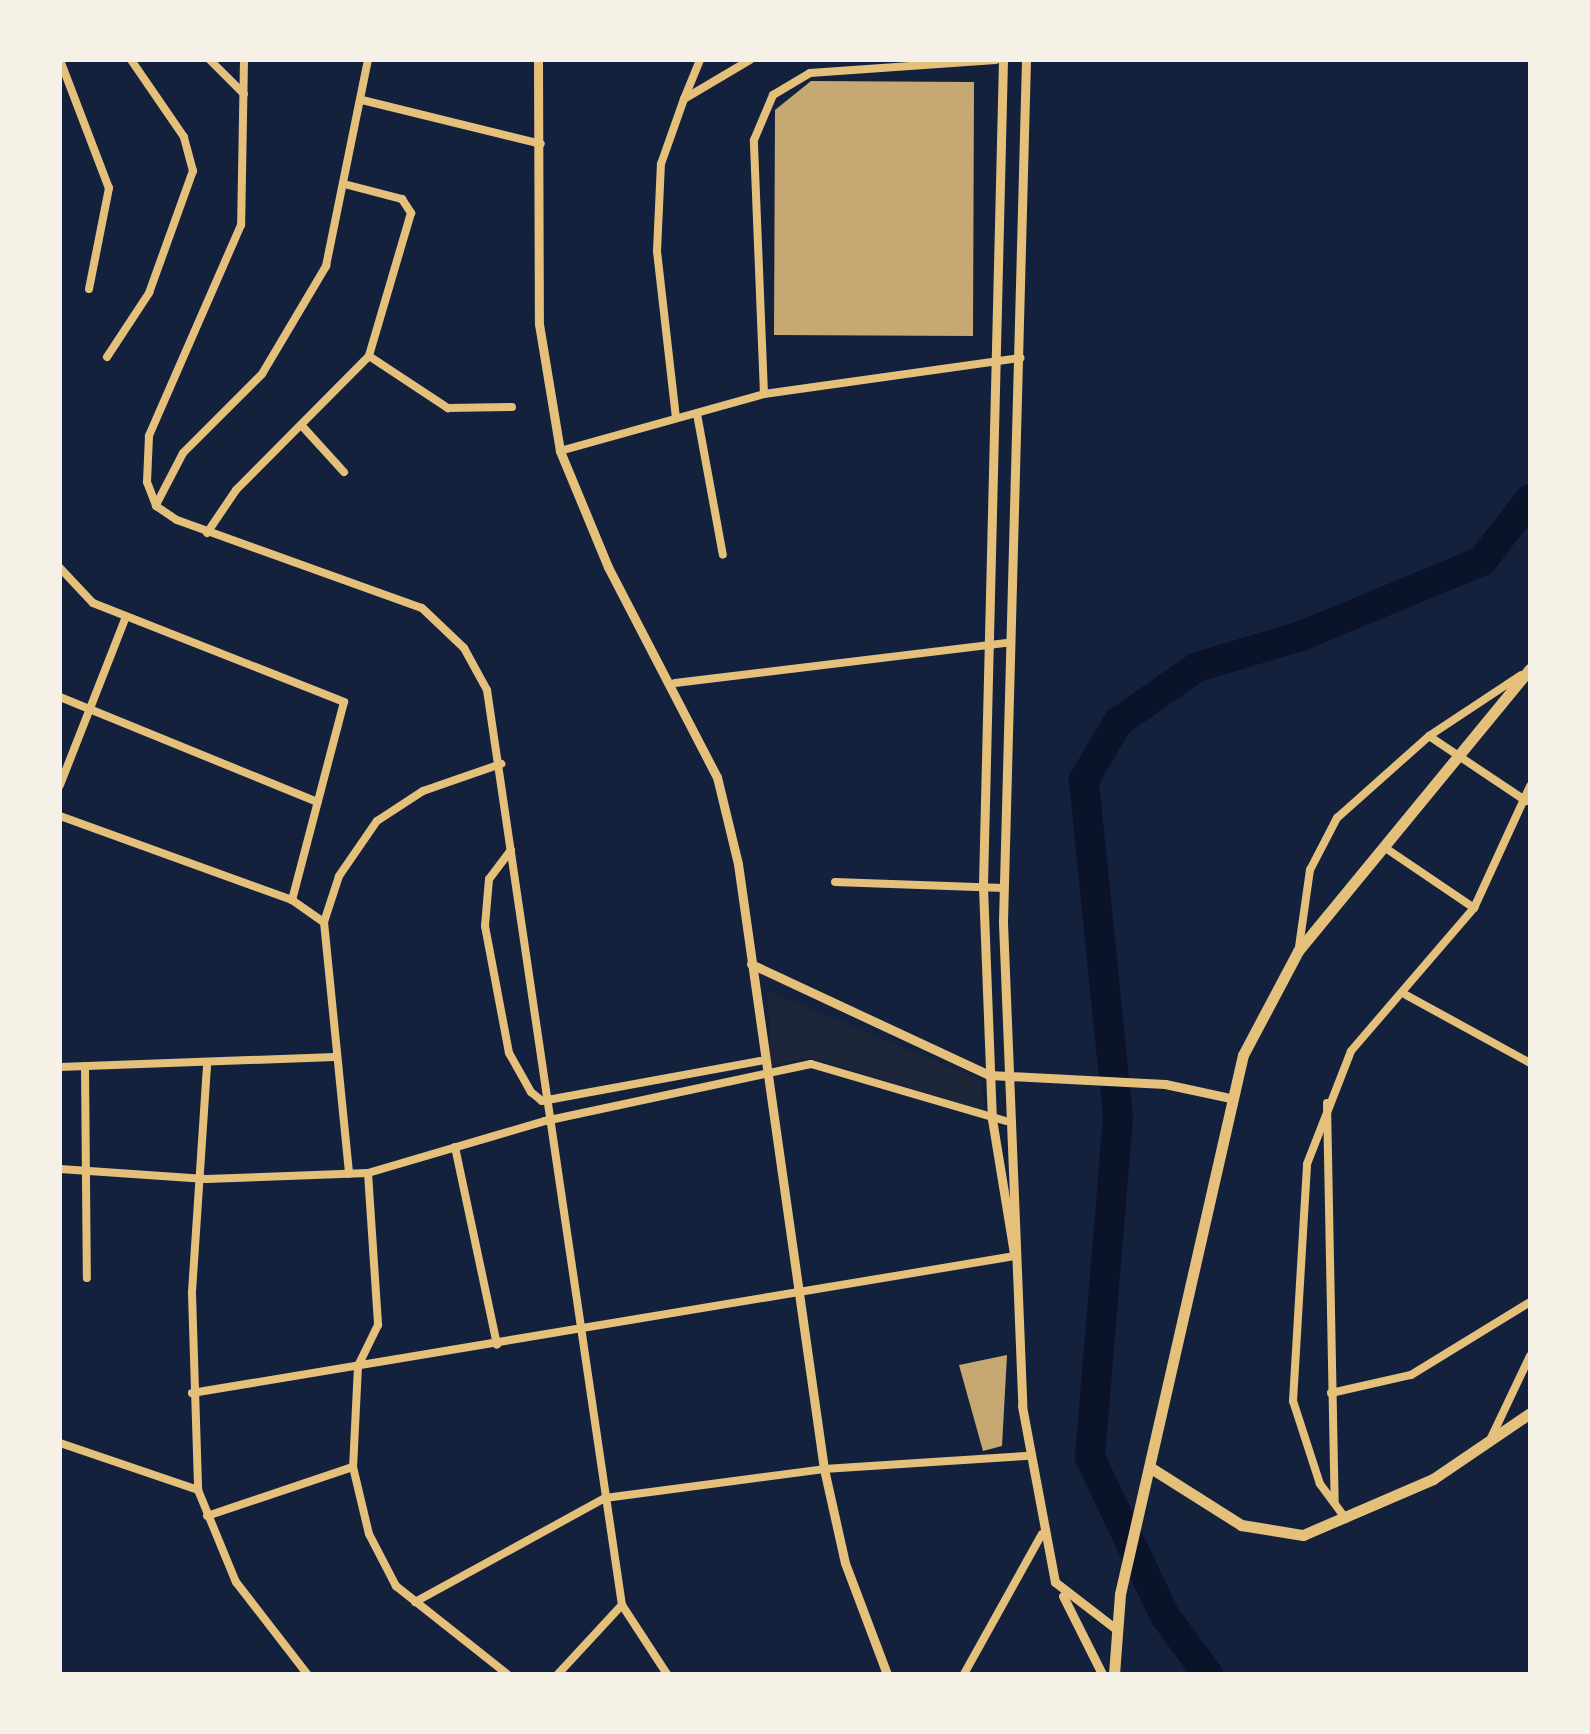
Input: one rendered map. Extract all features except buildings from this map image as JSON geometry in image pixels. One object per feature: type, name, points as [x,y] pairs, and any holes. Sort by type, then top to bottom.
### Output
[{"type":"main road","points":[[1114,1674],[1120,1594],[1230,1098],[1298,951],[1530,669]]},
{"type":"main road","points":[[1150,1472],[1267,1535],[1303,1535],[1346,1519],[1487,1448],[1530,1412]]},
{"type":"street","points":[[60,60],[109,188],[89,289]]},
{"type":"street","points":[[107,357],[154,280],[192,171],[184,137],[131,60]]},
{"type":"street","points":[[210,60],[244,94]]},
{"type":"street","points":[[156,506],[150,436],[240,224],[244,60]]},
{"type":"street","points":[[156,506],[183,453],[246,395],[290,334],[334,248],[368,60]]},
{"type":"street","points":[[538,60],[540,343],[560,451],[608,566],[676,684],[717,778],[751,964],[760,1060],[824,1469],[845,1563],[887,1674]]},
{"type":"street","points":[[676,418],[657,203],[684,99],[700,60]]},
{"type":"street","points":[[684,99],[750,60]]},
{"type":"street","points":[[764,394],[754,140],[773,95],[810,73],[1000,60],[1001,360],[988,645],[983,887],[992,1119],[1015,1256]]},
{"type":"street","points":[[1026,60],[1022,358],[1006,644],[1006,1121],[1027,1456],[1042,1534],[1062,1594],[1102,1674]]},
{"type":"street","points":[[362,100],[541,144]]},
{"type":"street","points":[[207,533],[236,490],[303,427],[369,356],[411,213],[402,199],[348,185]]},
{"type":"street","points":[[369,356],[448,408],[512,407]]},
{"type":"street","points":[[560,451],[764,394],[1022,358]]},
{"type":"street","points":[[697,414],[723,555]]},
{"type":"street","points":[[303,427],[344,472]]},
{"type":"street","points":[[156,506],[207,533],[422,608],[480,675],[501,764],[544,1121],[622,1605],[668,1674]]},
{"type":"street","points":[[60,568],[93,602],[344,702],[292,900]]},
{"type":"street","points":[[60,785],[86,707],[126,617]]},
{"type":"street","points":[[676,684],[1006,644]]},
{"type":"street","points":[[1298,951],[1318,843],[1429,736],[1530,669]]},
{"type":"street","points":[[60,697],[318,802]]},
{"type":"street","points":[[1429,736],[1457,760],[1526,801]]},
{"type":"street","points":[[349,1174],[334,1057],[324,922],[339,876],[377,821],[423,791],[501,764]]},
{"type":"street","points":[[1346,1519],[1303,1444],[1294,1402],[1302,1197],[1326,1098],[1350,1051],[1406,995],[1474,908],[1530,786]]},
{"type":"street","points":[[60,816],[292,900],[324,922]]},
{"type":"street","points":[[1384,848],[1474,908]]},
{"type":"street","points":[[512,849],[489,879],[489,967],[515,1069],[542,1101]]},
{"type":"street","points":[[835,882],[1004,888]]},
{"type":"street","points":[[751,964],[989,1074],[1165,1084],[1230,1098]]},
{"type":"street","points":[[1406,995],[1530,1063]]},
{"type":"street","points":[[60,1067],[207,1066],[334,1057]]},
{"type":"street","points":[[542,1101],[760,1060]]},
{"type":"street","points":[[60,1169],[206,1179],[368,1173],[544,1121],[764,1078],[811,1064],[1006,1121]]},
{"type":"street","points":[[86,1066],[87,1278]]},
{"type":"street","points":[[207,1066],[206,1179],[192,1392],[198,1490],[261,1623],[307,1674]]},
{"type":"street","points":[[636,1084],[640,1102]]},
{"type":"street","points":[[1326,1098],[1335,1503]]},
{"type":"street","points":[[455,1148],[497,1345]]},
{"type":"street","points":[[368,1173],[378,1324],[358,1366],[352,1467],[384,1568],[415,1602],[507,1674]]},
{"type":"street","points":[[192,1392],[497,1345],[578,1328],[1015,1256]]},
{"type":"street","points":[[1332,1393],[1411,1374],[1530,1302]]},
{"type":"street","points":[[1487,1448],[1530,1356]]},
{"type":"street","points":[[60,1443],[198,1490]]},
{"type":"street","points":[[415,1602],[605,1498],[824,1469],[1027,1456]]},
{"type":"street","points":[[207,1516],[352,1467]]},
{"type":"street","points":[[964,1674],[1042,1534]]},
{"type":"street","points":[[1062,1594],[1116,1629]]},
{"type":"street","points":[[558,1674],[622,1605]]},
{"type":"shaded area","points":[[768,991],[982,1080],[985,1111],[812,1058],[770,1065]]},
{"type":"waterway","points":[[1208,1674],[1165,1616],[1090,1457],[1118,1117],[1084,780],[1118,722],[1197,667],[1301,636],[1482,561],[1530,499]]}]
